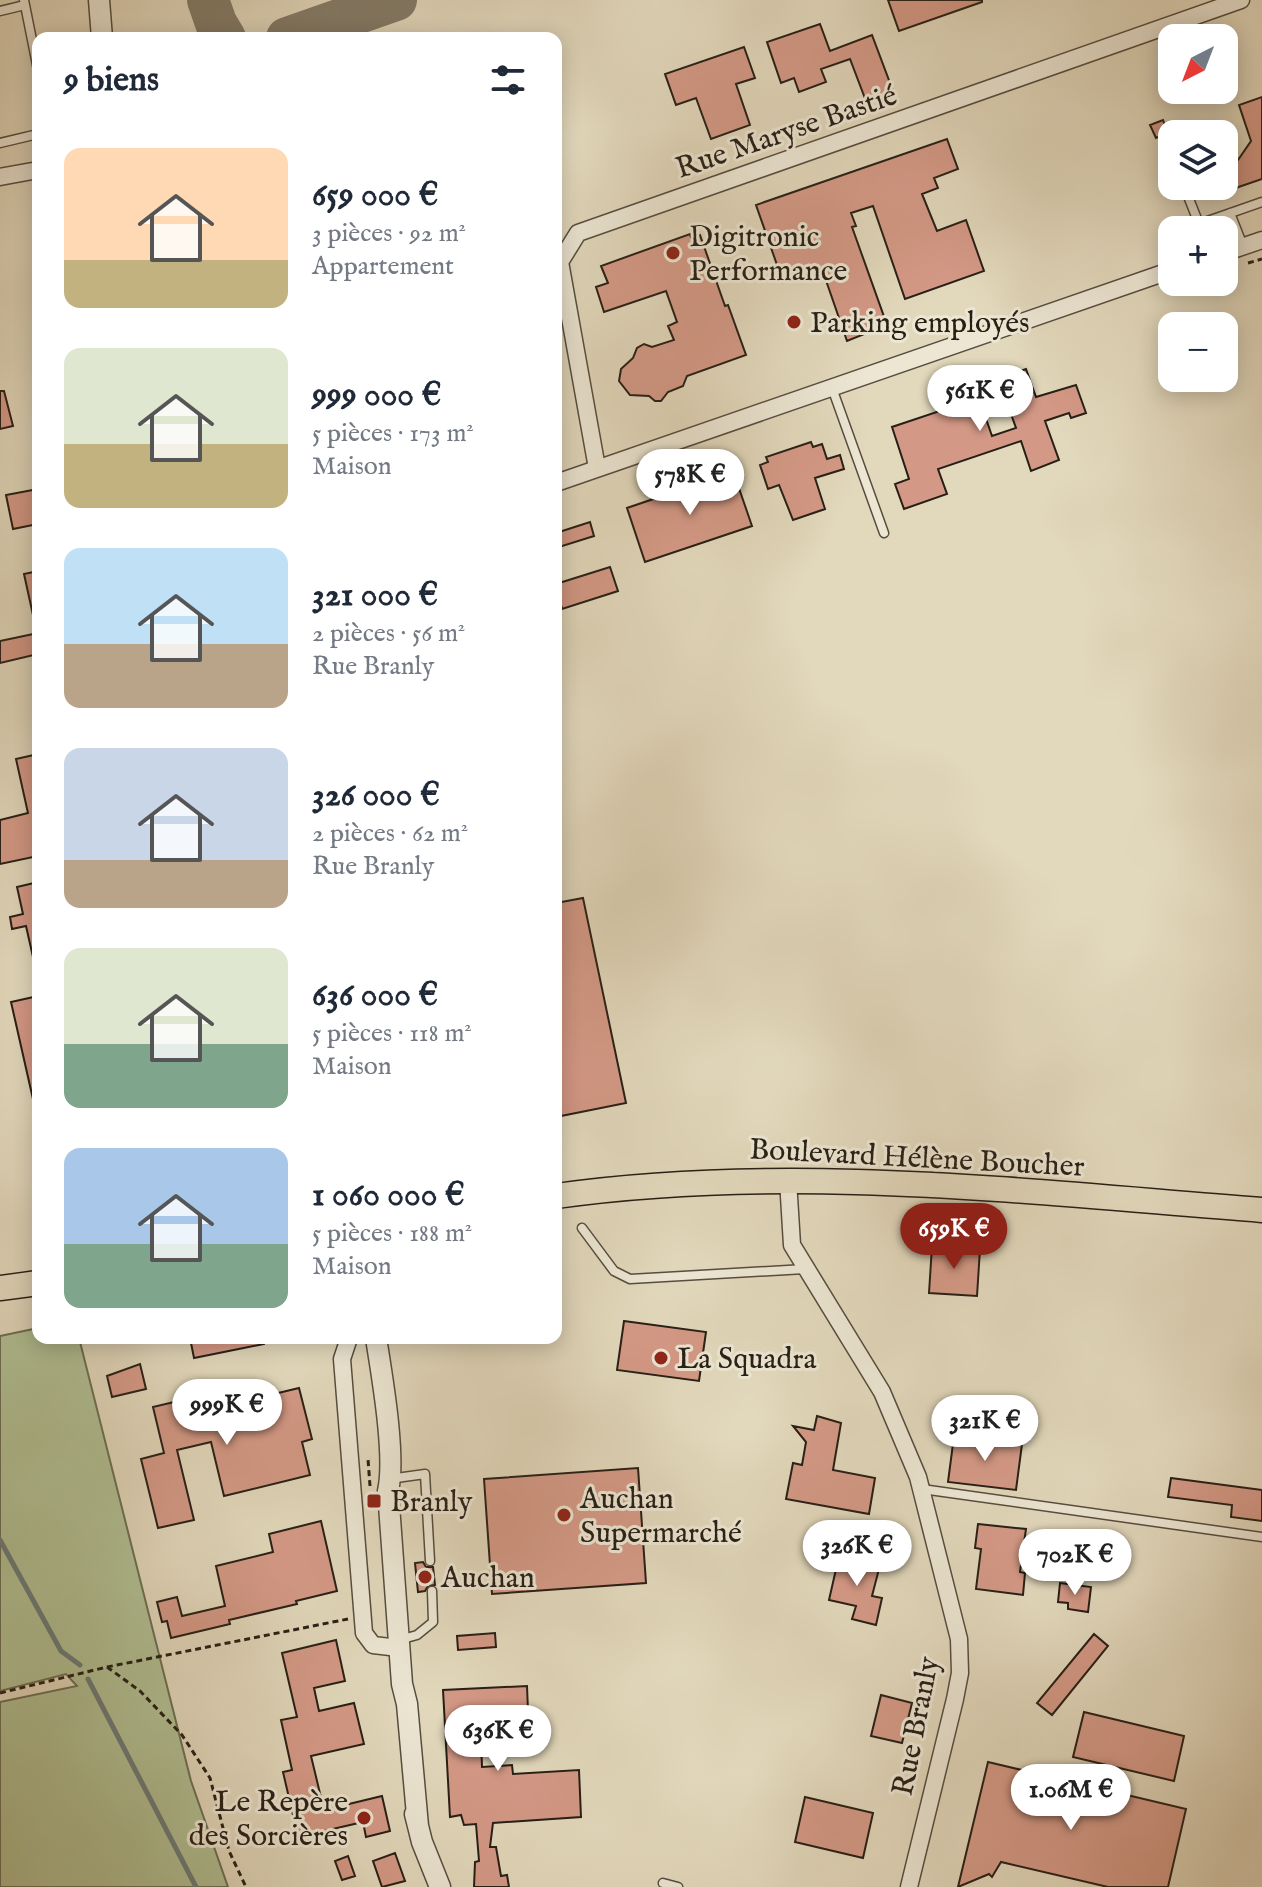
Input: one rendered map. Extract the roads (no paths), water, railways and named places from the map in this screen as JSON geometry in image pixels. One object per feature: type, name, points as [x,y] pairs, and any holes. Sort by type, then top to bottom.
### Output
[{"type":"main road","name":"Boulevard Hélène Boucher","points":[[562,1196],[631,1187],[735,1180],[893,1182],[1262,1210]]},
{"type":"main road","points":[[0,1288],[32,1284]]},
{"type":"street","name":"Rue Maryse Bastié","points":[[562,259],[578,233],[1241,0]]},
{"type":"street","points":[[99,2],[102,32]]},
{"type":"street","points":[[99,2],[109,32]]},
{"type":"street","points":[[0,177],[32,171]]},
{"type":"street","points":[[1238,248],[1262,240]]},
{"type":"street","name":"Rue Maryse Bastié","points":[[562,273],[597,468]]},
{"type":"street","points":[[562,481],[1158,275]]},
{"type":"street","name":"Rue Branly","points":[[788,1180],[792,1245],[882,1392],[899,1428],[921,1489],[959,1639],[960,1673],[909,1887]]},
{"type":"street","points":[[339,1344],[363,1628],[373,1645],[399,1644]]},
{"type":"street","points":[[342,1359],[347,1344]]},
{"type":"street","points":[[368,1344],[387,1484]]},
{"type":"street","points":[[376,1344],[402,1684],[398,1705],[400,1724],[409,1789],[418,1826],[440,1887]]},
{"type":"lane","points":[[0,11],[25,2],[32,39]]},
{"type":"lane","points":[[0,143],[32,135]]},
{"type":"lane","points":[[1190,200],[1199,224],[1262,202]]},
{"type":"lane","points":[[1230,213],[1243,246]]},
{"type":"lane","points":[[832,387],[884,533]]},
{"type":"lane","points":[[582,1228],[614,1271],[630,1279],[807,1269]]},
{"type":"lane","points":[[387,1484],[425,1474],[430,1561]]},
{"type":"lane","points":[[921,1489],[1262,1537]]},
{"type":"lane","points":[[399,1644],[433,1622],[432,1591]]},
{"type":"lane","points":[[663,1883],[678,1887]]},
{"type":"waterway","points":[[0,1540],[61,1651],[80,1665]]},
{"type":"waterway","points":[[88,1679],[196,1887]]},
{"type":"place","name":"Digitronic Performance","points":[[673,253]]},
{"type":"place","name":"Parking employés","points":[[794,322]]},
{"type":"place","name":"La Squadra","points":[[661,1358]]},
{"type":"place","name":"Branly","points":[[374,1501]]},
{"type":"place","name":"Auchan Supermarché","points":[[564,1515]]},
{"type":"place","name":"Auchan","points":[[425,1577]]},
{"type":"place","name":"Le Repère des Sorcières","points":[[364,1818]]}]
